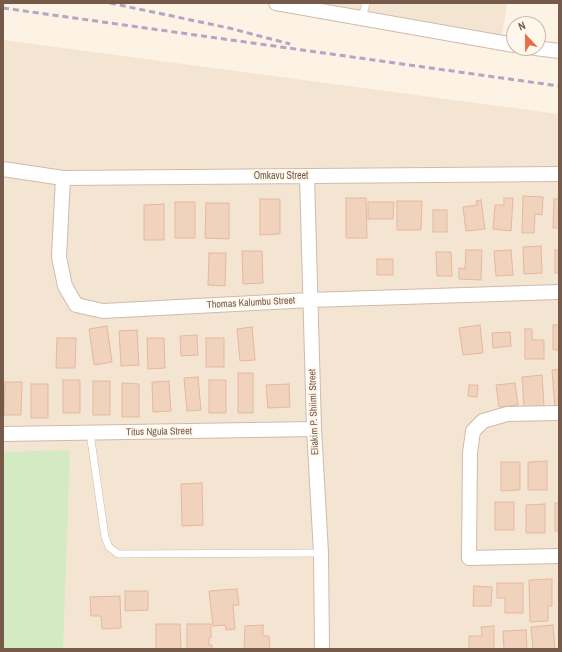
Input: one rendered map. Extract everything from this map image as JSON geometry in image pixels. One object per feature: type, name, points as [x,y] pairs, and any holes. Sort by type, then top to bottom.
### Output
[{"type":"street","points":[[276,3],[506,44]]},
{"type":"street","points":[[546,49],[559,51]]},
{"type":"street","name":"Omkavu Street","points":[[3,169],[63,178],[559,174]]},
{"type":"street","name":"Eliakim P. Shiimi Street","points":[[307,176],[314,429],[321,553],[322,649]]},
{"type":"street","name":"Thomas Kalumbu Street","points":[[63,178],[59,257],[65,286],[76,305],[103,311],[310,300],[559,292]]},
{"type":"street","points":[[559,413],[507,414],[483,421],[473,431],[470,452],[469,558],[559,556]]},
{"type":"street","name":"Titus Ngula Street","points":[[3,434],[314,429]]},
{"type":"lane","points":[[362,18],[366,3]]},
{"type":"lane","points":[[90,433],[105,537],[109,547],[118,554],[321,553]]},
{"type":"shaded area","points":[[290,3],[507,3],[501,43]]},
{"type":"shaded area","points":[[3,40],[559,114],[559,649],[3,649]]},
{"type":"green space","points":[[70,450],[63,649],[3,649],[3,452]]},
{"type":"building","points":[[523,196],[543,197],[542,215],[535,214],[534,233],[522,233]]},
{"type":"building","points":[[346,198],[366,198],[367,238],[346,238]]},
{"type":"building","points":[[504,198],[513,198],[511,231],[493,229],[495,205],[504,205]]},
{"type":"building","points":[[260,199],[280,199],[280,234],[260,235]]},
{"type":"building","points":[[554,199],[559,199],[559,228],[553,228]]},
{"type":"building","points":[[481,200],[485,229],[466,231],[463,207],[477,205],[476,201]]},
{"type":"building","points":[[397,201],[422,201],[421,230],[397,230]]},
{"type":"building","points":[[175,202],[195,202],[195,238],[175,238]]},
{"type":"building","points":[[368,202],[394,202],[393,219],[368,219]]},
{"type":"building","points":[[206,203],[229,203],[229,239],[205,238]]},
{"type":"building","points":[[164,204],[164,240],[144,240],[144,205]]},
{"type":"building","points":[[433,210],[447,210],[447,232],[433,232]]},
{"type":"building","points":[[541,246],[542,273],[524,274],[523,247]]},
{"type":"building","points":[[466,250],[482,250],[481,280],[459,279],[459,268],[465,269]]},
{"type":"building","points":[[511,250],[513,275],[496,276],[494,251]]},
{"type":"building","points":[[555,250],[559,250],[559,273],[555,273]]},
{"type":"building","points":[[242,251],[262,251],[263,283],[243,284]]},
{"type":"building","points":[[436,252],[451,252],[452,276],[437,276]]},
{"type":"building","points":[[209,253],[226,253],[225,286],[208,285]]},
{"type":"building","points":[[377,259],[393,259],[393,275],[377,275]]},
{"type":"building","points":[[480,325],[483,353],[463,355],[459,328]]},
{"type":"building","points":[[553,325],[559,325],[559,350],[553,350]]},
{"type":"building","points":[[107,326],[112,362],[94,365],[89,329]]},
{"type":"building","points":[[252,327],[255,360],[240,361],[237,329]]},
{"type":"building","points":[[525,329],[532,329],[532,340],[544,340],[544,359],[525,359]]},
{"type":"building","points":[[137,330],[139,365],[121,366],[119,331]]},
{"type":"building","points":[[510,332],[511,346],[493,348],[492,333]]},
{"type":"building","points":[[197,335],[198,355],[181,356],[180,336]]},
{"type":"building","points":[[57,338],[76,338],[75,368],[56,368]]},
{"type":"building","points":[[147,338],[164,338],[165,368],[148,369]]},
{"type":"building","points":[[206,338],[224,338],[224,367],[206,367]]},
{"type":"building","points":[[559,369],[559,408],[555,409],[552,370]]},
{"type":"building","points":[[238,373],[253,373],[253,413],[238,413]]},
{"type":"building","points":[[542,375],[544,406],[524,407],[522,377]]},
{"type":"building","points":[[198,377],[201,410],[187,411],[184,378]]},
{"type":"building","points":[[63,380],[80,380],[80,413],[63,413]]},
{"type":"building","points":[[209,380],[226,380],[226,413],[209,413]]},
{"type":"building","points":[[93,381],[110,381],[110,415],[93,415]]},
{"type":"building","points":[[169,381],[171,411],[153,412],[152,382]]},
{"type":"building","points":[[5,382],[22,382],[21,415],[4,415]]},
{"type":"building","points":[[122,383],[139,384],[139,417],[122,417]]},
{"type":"building","points":[[515,383],[518,405],[499,407],[496,385]]},
{"type":"building","points":[[31,384],[48,384],[48,418],[31,418]]},
{"type":"building","points":[[289,384],[290,407],[268,408],[266,385]]},
{"type":"building","points":[[469,385],[478,385],[477,397],[468,396]]},
{"type":"building","points":[[547,461],[547,490],[528,490],[528,462]]},
{"type":"building","points":[[501,462],[520,462],[520,490],[501,491]]},
{"type":"building","points":[[202,483],[203,525],[182,526],[181,484]]},
{"type":"building","points":[[495,502],[514,502],[514,530],[495,530]]},
{"type":"building","points":[[555,503],[559,503],[559,531],[555,531]]},
{"type":"building","points":[[545,504],[545,533],[526,533],[526,505]]},
{"type":"building","points":[[552,579],[552,606],[548,606],[548,621],[530,622],[529,580]]},
{"type":"building","points":[[497,583],[523,583],[523,613],[505,613],[505,598],[497,598]]},
{"type":"building","points":[[474,586],[492,587],[491,606],[473,606]]},
{"type":"building","points":[[237,589],[239,605],[233,605],[235,629],[226,630],[225,625],[213,626],[209,591]]},
{"type":"building","points":[[125,591],[148,591],[148,610],[125,611]]},
{"type":"building","points":[[120,596],[121,628],[102,629],[101,616],[91,616],[90,597]]},
{"type":"building","points":[[156,624],[180,624],[181,649],[156,649]]},
{"type":"building","points":[[187,624],[211,624],[211,638],[209,638],[209,645],[212,645],[212,649],[187,649]]},
{"type":"building","points":[[263,625],[263,636],[269,636],[270,649],[244,649],[245,626]]},
{"type":"building","points":[[553,625],[555,649],[533,649],[531,627]]},
{"type":"building","points":[[494,626],[494,649],[469,649],[469,636],[482,636],[481,627]]},
{"type":"building","points":[[526,630],[527,649],[504,649],[503,631]]},
{"type":"railway","points":[[110,3],[229,28],[290,44]]},
{"type":"railway","points":[[3,8],[559,86]]}]
